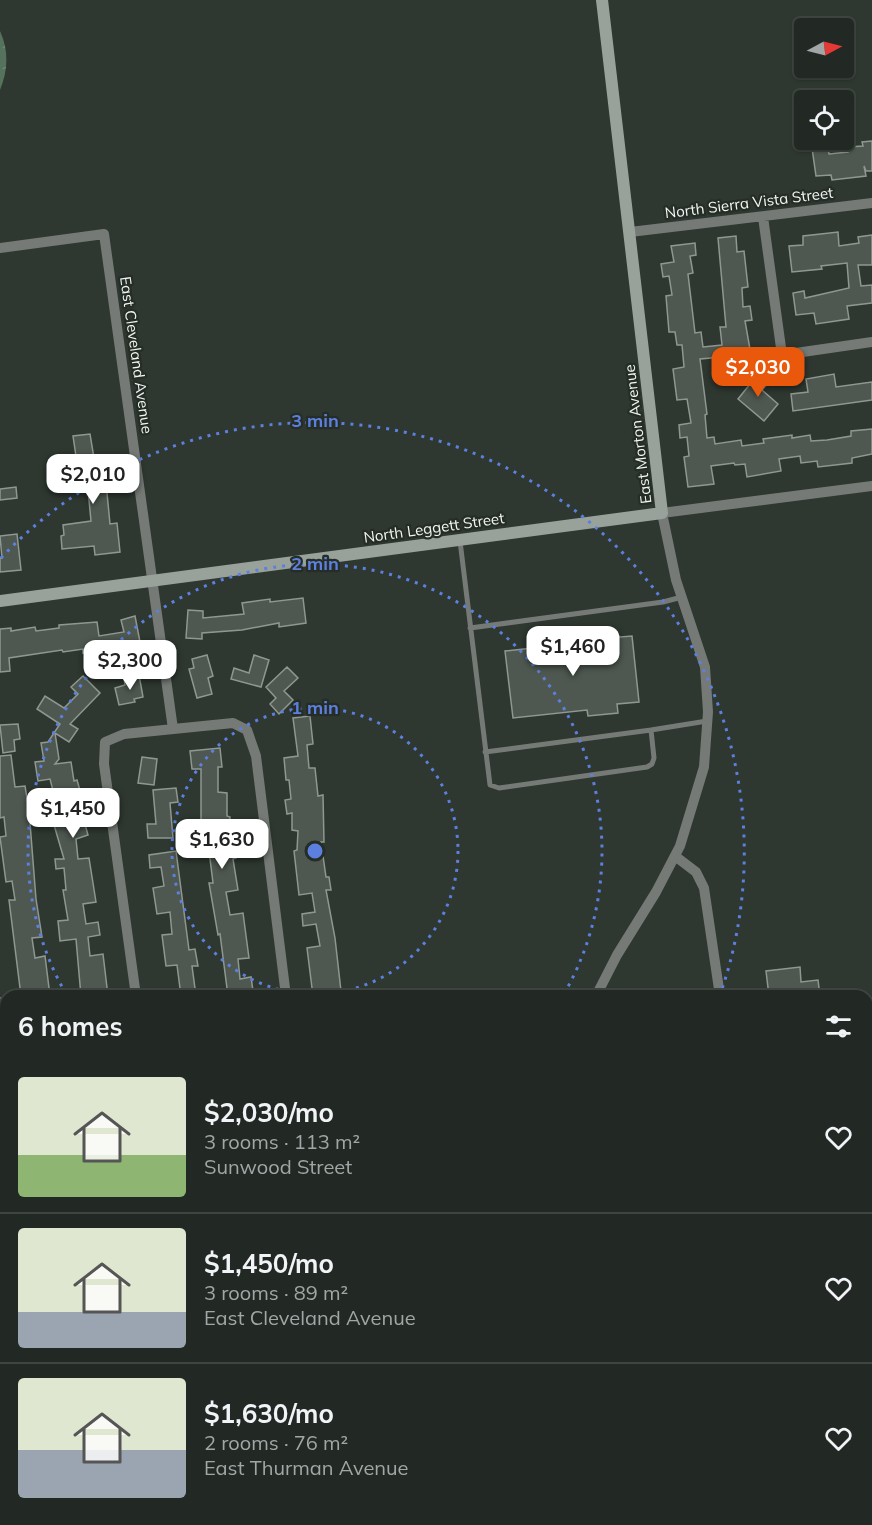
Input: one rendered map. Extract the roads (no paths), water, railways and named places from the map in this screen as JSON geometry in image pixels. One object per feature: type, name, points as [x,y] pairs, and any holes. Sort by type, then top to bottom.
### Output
[{"type":"street","name":"East Morton Avenue","points":[[599,990],[680,846],[704,767],[708,721],[705,667],[676,580],[662,513],[602,0]]},
{"type":"street","name":"North Sierra Vista Street","points":[[630,232],[872,203]]},
{"type":"street","points":[[762,217],[782,355],[872,342]]},
{"type":"street","name":"East Cleveland Avenue","points":[[0,248],[104,234],[173,729]]},
{"type":"street","name":"North Leggett Street","points":[[0,601],[872,486]]},
{"type":"street","points":[[135,990],[104,764],[105,742],[124,734],[233,723],[247,730],[256,756],[285,990]]},
{"type":"street","points":[[675,856],[696,872],[704,888],[719,990]]},
{"type":"lane","points":[[460,540],[490,784],[499,788],[647,767],[652,764],[654,758],[651,730]]},
{"type":"lane","points":[[470,627],[663,602],[682,597]]},
{"type":"lane","points":[[485,752],[708,721]]},
{"type":"water","points":[[0,31],[5,46],[6,60],[5,75],[0,90]]}]
